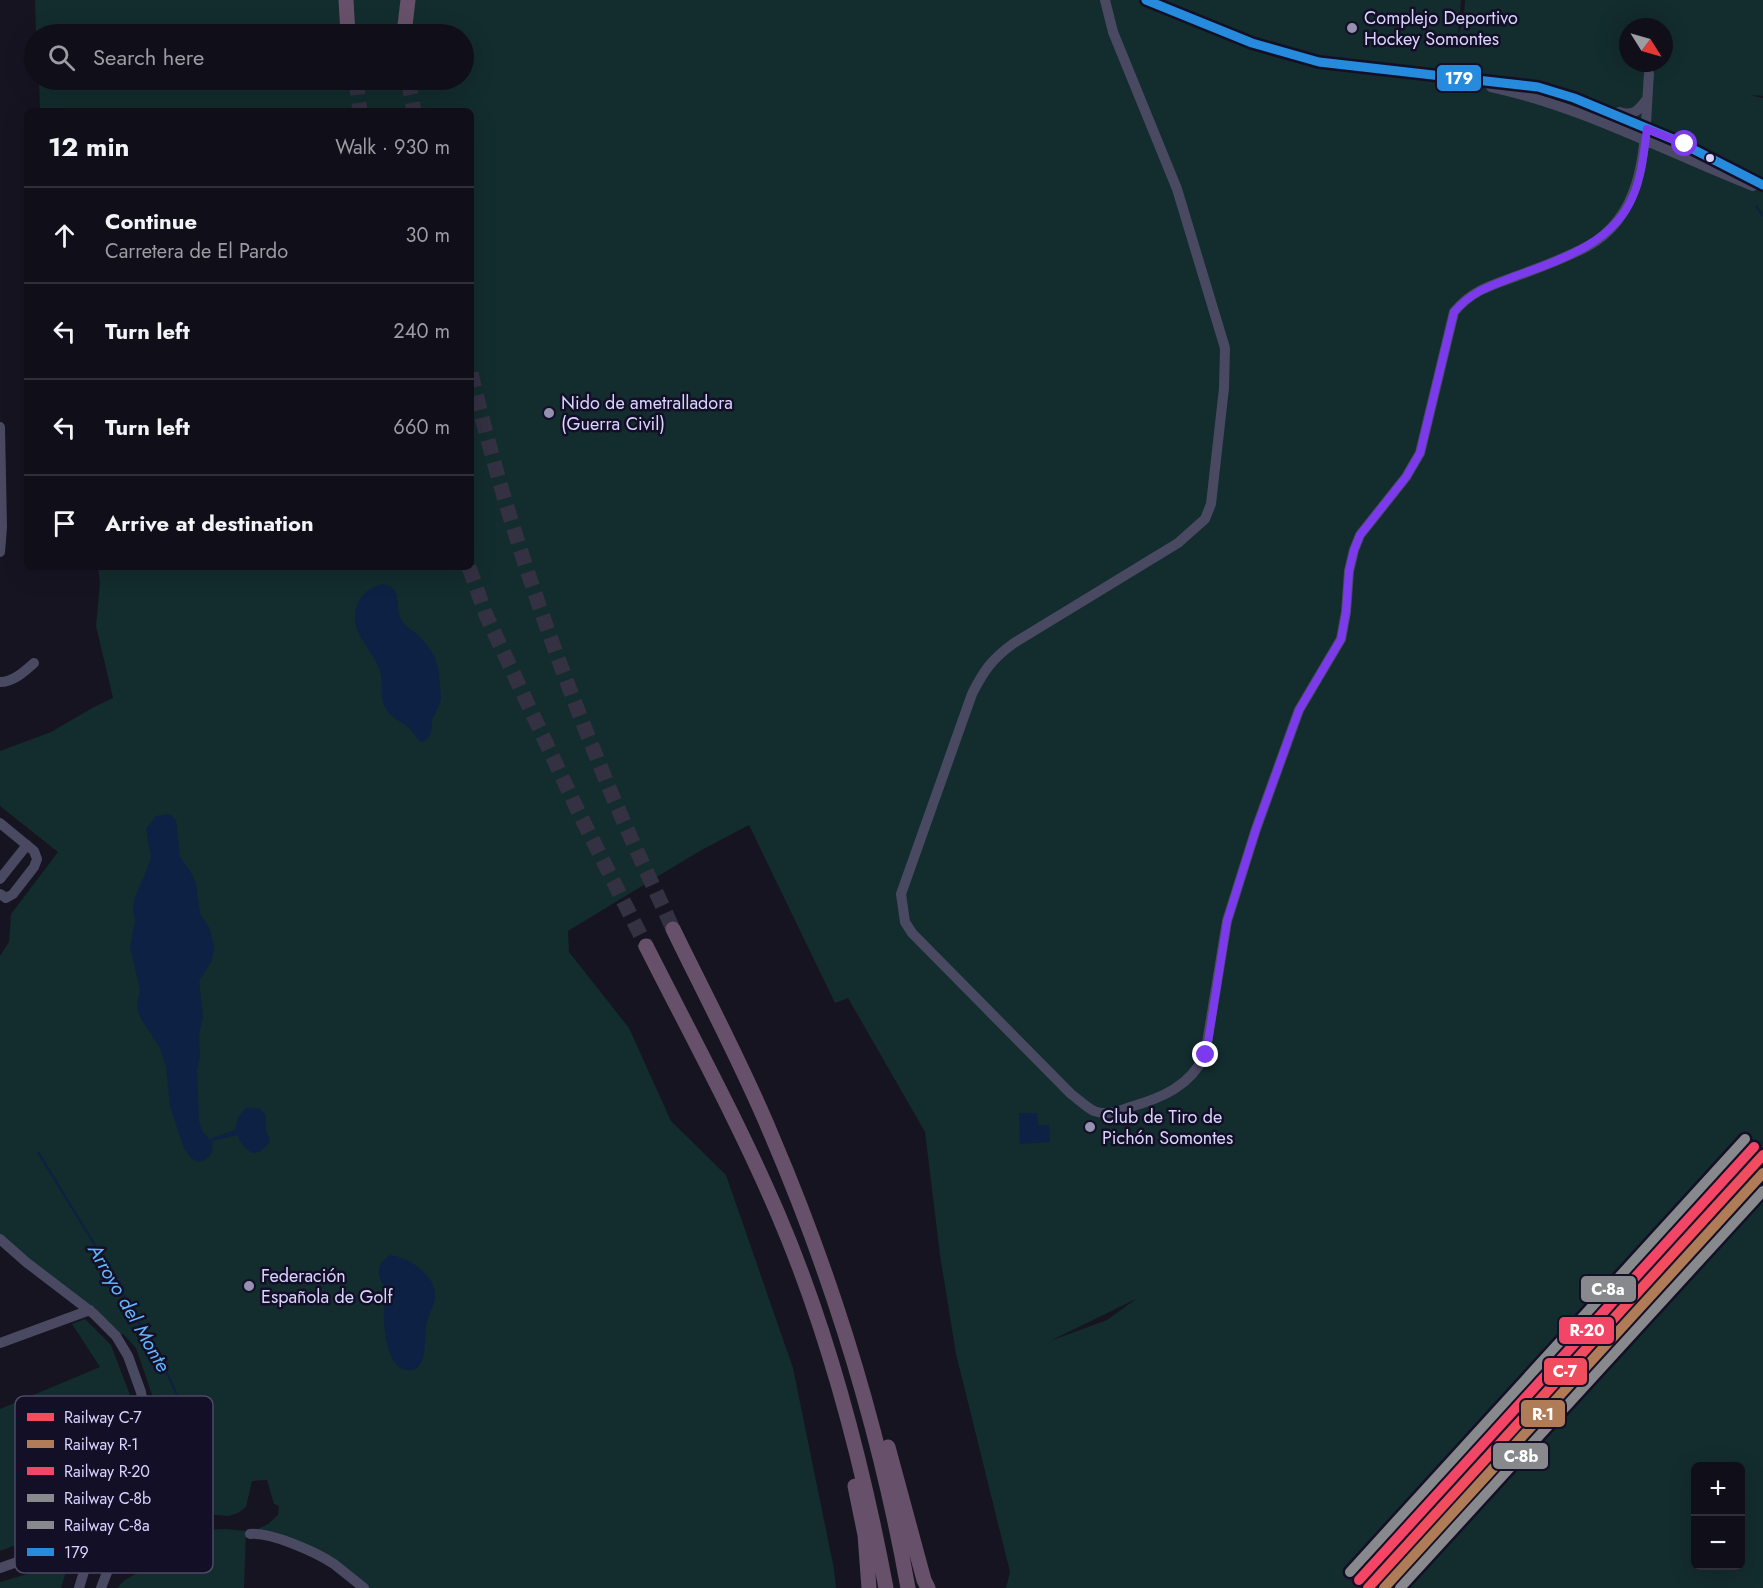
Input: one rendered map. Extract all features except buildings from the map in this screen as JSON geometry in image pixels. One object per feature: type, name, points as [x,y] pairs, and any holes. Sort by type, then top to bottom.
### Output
[{"type":"highway","points":[[346,0],[347,24]]},
{"type":"highway","points":[[354,0],[354,24]]},
{"type":"highway","points":[[403,0],[404,24]]},
{"type":"highway","points":[[405,24],[408,0]]},
{"type":"highway","points":[[673,929],[770,1132],[806,1219],[869,1414],[891,1502],[908,1588]]},
{"type":"highway","points":[[646,946],[746,1142],[770,1195],[807,1290],[830,1359],[870,1507],[885,1588]]},
{"type":"highway","points":[[843,1328],[880,1417],[904,1511],[928,1588]]},
{"type":"highway","points":[[830,1359],[833,1397],[865,1535],[868,1588]]},
{"type":"street","points":[[1105,0],[1113,32],[1177,189],[1213,301],[1225,348],[1224,388],[1211,504],[1205,519],[1186,537],[1014,643],[995,657],[983,672],[968,705],[902,894],[905,922],[912,933],[1071,1094],[1094,1111],[1110,1113],[1160,1098],[1199,1069],[1206,1055],[1227,921],[1256,829],[1299,710],[1341,639],[1346,612],[1349,571],[1360,535],[1406,477],[1420,453],[1454,312],[1465,299],[1478,291],[1588,246],[1608,231],[1622,215],[1633,196],[1642,163],[1649,74]]},
{"type":"street","points":[[1146,0],[1228,35],[1286,56],[1319,62],[1538,87],[1590,101],[1623,114],[1631,114],[1639,110],[1647,99]]},
{"type":"street","points":[[1446,77],[1552,103],[1646,134],[1685,144],[1763,185]]},
{"type":"street","points":[[1574,98],[1646,134],[1704,167],[1763,190]]},
{"type":"street","points":[[0,427],[2,527],[0,552]]},
{"type":"street","points":[[0,682],[22,674],[34,663]]},
{"type":"street","points":[[0,823],[34,851],[37,859],[34,867],[13,894],[6,898],[0,894]]},
{"type":"street","points":[[0,879],[27,845]]},
{"type":"street","points":[[0,1239],[26,1262],[90,1310],[116,1336],[128,1356],[141,1396]]},
{"type":"street","points":[[0,1343],[90,1310]]},
{"type":"street","points":[[250,1534],[256,1533],[291,1543],[332,1563],[364,1588]]},
{"type":"street","points":[[0,1567],[15,1562]]},
{"type":"street","points":[[79,1588],[84,1573]]},
{"type":"street","points":[[101,1588],[107,1573]]},
{"type":"green space","points":[[35,0],[1461,0],[1458,36],[1464,17],[1465,0],[1763,0],[1763,96],[1750,95],[1763,98],[1763,1588],[1006,1588],[1010,1572],[956,1354],[940,1255],[925,1132],[848,998],[835,1003],[749,825],[698,852],[568,931],[569,952],[629,1028],[671,1121],[726,1175],[793,1368],[836,1588],[364,1588],[332,1563],[256,1530],[268,1524],[278,1515],[279,1506],[274,1504],[267,1480],[252,1481],[246,1507],[238,1513],[228,1516],[213,1515],[213,1396],[152,1396],[136,1348],[123,1334],[113,1337],[0,1235],[0,956],[9,942],[11,914],[58,852],[0,806],[0,751],[51,732],[113,698],[96,626],[100,583],[98,570],[474,570],[474,108],[40,108],[39,90],[474,90],[474,24],[36,24]],"holes":[[[1136,1299],[1107,1320],[1050,1341]]]},
{"type":"green space","points":[[85,1319],[111,1345],[130,1396],[31,1396],[100,1367],[72,1324]]},
{"type":"green space","points":[[15,1403],[15,1545],[0,1551],[0,1409]]},
{"type":"green space","points":[[213,1530],[246,1531],[244,1588],[117,1588],[137,1573],[213,1573]]},
{"type":"green space","points":[[31,1573],[66,1573],[61,1588],[0,1588],[0,1582]]},
{"type":"water","points":[[383,584],[394,590],[402,621],[424,642],[437,664],[441,701],[432,720],[428,739],[425,741],[421,742],[409,728],[387,710],[382,698],[380,671],[355,622],[355,613],[362,596],[372,588]]},
{"type":"water","points":[[170,814],[176,820],[180,857],[196,884],[200,914],[210,929],[214,949],[212,960],[199,981],[203,1017],[199,1035],[200,1056],[197,1070],[199,1121],[202,1131],[209,1139],[235,1130],[238,1117],[246,1108],[260,1109],[266,1115],[266,1130],[270,1142],[260,1152],[252,1153],[243,1146],[237,1135],[212,1141],[212,1152],[206,1159],[198,1162],[191,1158],[184,1148],[170,1106],[166,1067],[160,1048],[140,1017],[137,1005],[140,990],[130,947],[135,921],[133,909],[135,896],[151,858],[146,829],[156,816]]},
{"type":"water","points":[[1019,1113],[1037,1113],[1038,1125],[1049,1125],[1050,1142],[1020,1144]]},
{"type":"water","points":[[390,1255],[405,1259],[420,1268],[434,1288],[435,1299],[427,1322],[424,1353],[419,1366],[414,1370],[400,1368],[391,1355],[386,1337],[384,1311],[386,1291],[379,1272],[382,1263]]},
{"type":"waterway","points":[[1756,206],[1763,216]]},
{"type":"waterway","name":"Arroyo del Monte","points":[[38,1152],[96,1247],[164,1367],[178,1396]]},
{"type":"tunnel","points":[[357,90],[360,108]]},
{"type":"tunnel","points":[[410,90],[413,108]]},
{"type":"tunnel","points":[[474,385],[511,521],[561,667],[607,784],[673,929]]},
{"type":"tunnel","points":[[470,570],[486,615],[578,811],[646,946]]},
{"type":"rail line","name":"C-8a","points":[[1350,1572],[1745,1139]]},
{"type":"rail line","name":"R-20","points":[[1359,1580],[1754,1147]]},
{"type":"rail line","name":"C-7","points":[[1368,1588],[1763,1155]]},
{"type":"rail line","name":"R-1","points":[[1384,1588],[1763,1173]]},
{"type":"rail line","name":"C-8b","points":[[1400,1588],[1763,1191]]},
{"type":"transit line","name":"179","points":[[1146,0],[1252,43],[1319,62],[1538,87],[1574,98],[1675,140],[1763,185]]},
{"type":"place","name":"Complejo Deportivo Hockey Somontes","points":[[1352,28]]},
{"type":"place","name":"Nido de ametralladora (Guerra Civil)","points":[[549,413]]},
{"type":"place","name":"Club de Tiro de Pichón Somontes","points":[[1090,1127]]},
{"type":"place","name":"Federación Española de Golf","points":[[249,1286]]},
{"type":"route","points":[[1206,1055],[1227,921],[1256,829],[1299,710],[1341,639],[1346,612],[1349,571],[1360,535],[1406,477],[1420,453],[1454,312],[1465,299],[1478,291],[1588,246],[1608,231],[1622,215],[1633,196],[1642,163],[1647,129],[1685,144]]}]
